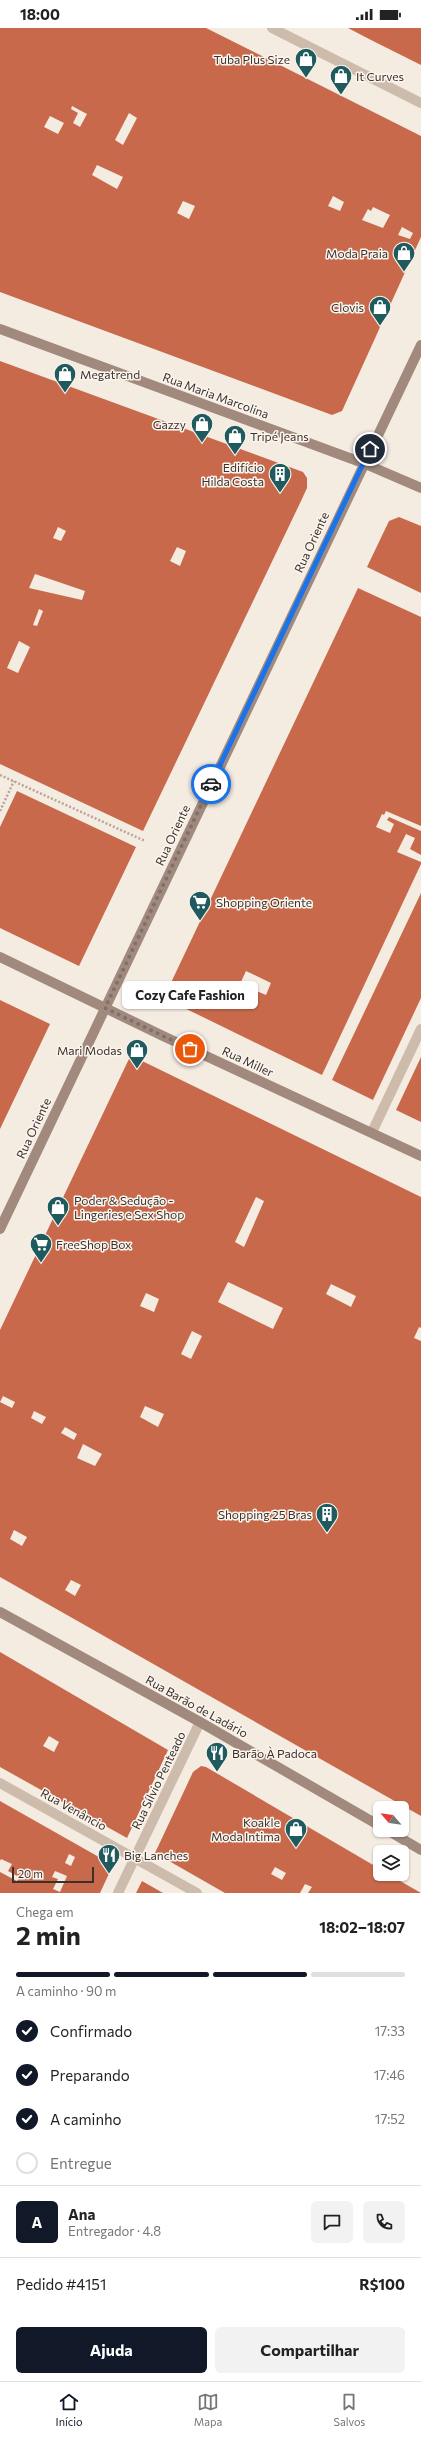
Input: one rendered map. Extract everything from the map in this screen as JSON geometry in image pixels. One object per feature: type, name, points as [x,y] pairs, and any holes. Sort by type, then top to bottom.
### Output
[{"type":"main road","name":"Rua Maria Marcolina","points":[[0,329],[363,463],[421,488]]},
{"type":"main road","name":"Rua Oriente","points":[[0,1229],[363,463],[421,345]]},
{"type":"main road","name":"Rua Miller","points":[[0,957],[105,1008],[421,1156]]},
{"type":"main road","name":"Rua Barão de Ladário","points":[[0,1612],[200,1722],[373,1822]]},
{"type":"main road","points":[[398,1837],[421,1850]]},
{"type":"street","points":[[272,28],[421,103]]},
{"type":"street","points":[[372,1132],[421,1029]]},
{"type":"street","name":"Rua Sílvio Penteado","points":[[118,1893],[200,1722]]},
{"type":"street","name":"Rua Venâncio","points":[[0,1783],[135,1857],[197,1893]]},
{"type":"path","points":[[0,775],[146,841]]},
{"type":"path","points":[[0,810],[14,781]]},
{"type":"building","points":[[0,28],[206,28],[421,136],[421,237],[342,411],[332,415],[0,292]],"holes":[[[72,106],[87,114],[80,127],[73,123],[78,113],[71,109]],[[129,113],[137,118],[123,145],[115,140]],[[50,116],[64,123],[58,134],[44,127]],[[97,165],[123,177],[117,189],[92,175]],[[333,196],[344,202],[340,211],[328,206]],[[183,201],[195,206],[189,219],[177,213]],[[373,207],[390,215],[383,228],[362,220],[368,209],[371,211]],[[402,227],[413,233],[410,239],[398,235]]]},
{"type":"building","points":[[348,28],[421,28],[421,65],[371,40]]},
{"type":"building","points":[[0,361],[303,472],[307,478],[307,488],[143,831],[0,764]],"holes":[[[58,527],[66,531],[61,541],[53,538]],[[177,547],[186,551],[180,566],[170,561]],[[35,574],[85,591],[82,600],[29,588]],[[39,609],[43,611],[37,626],[33,625]],[[19,641],[30,647],[18,673],[7,668]]]},
{"type":"building","points":[[399,517],[421,526],[421,593],[367,567],[389,521]]},
{"type":"building","points":[[358,588],[421,617],[421,826],[386,811],[384,815],[382,814],[376,827],[390,833],[394,824],[387,820],[389,817],[421,831],[421,855],[410,849],[415,838],[406,834],[397,852],[421,862],[421,864],[322,1075],[172,1002],[168,989]],"holes":[[[246,971],[271,983],[266,995],[240,984]]]},
{"type":"building","points":[[17,791],[136,847],[79,966],[0,928],[0,827]]},
{"type":"building","points":[[421,893],[421,998],[373,1100],[332,1080]]},
{"type":"building","points":[[0,1000],[50,1024],[0,1129]]},
{"type":"building","points":[[421,1057],[421,1122],[396,1110]]},
{"type":"building","points":[[136,1058],[421,1197],[421,1328],[419,1327],[414,1338],[421,1341],[421,1816],[409,1809],[409,1801],[395,1801],[0,1577],[0,1402],[0,1330],[129,1059]],"holes":[[[256,1197],[264,1201],[244,1247],[235,1242]],[[228,1282],[283,1308],[273,1329],[218,1302]],[[331,1284],[356,1296],[351,1307],[326,1294]],[[146,1293],[159,1299],[154,1312],[140,1306]],[[192,1331],[202,1336],[191,1359],[181,1354]],[[3,1396],[15,1402],[12,1408],[0,1402]],[[145,1406],[164,1414],[158,1427],[140,1417]],[[34,1411],[46,1417],[42,1424],[31,1418]],[[65,1427],[77,1434],[74,1440],[61,1433]],[[83,1444],[102,1454],[95,1466],[77,1458]],[[14,1530],[27,1537],[22,1546],[10,1539]],[[71,1580],[81,1585],[75,1596],[65,1590]]]},
{"type":"building","points":[[0,1652],[168,1750],[127,1838],[0,1767]],"holes":[[[49,1736],[59,1742],[54,1752],[43,1746]]]},
{"type":"building","points":[[201,1766],[206,1767],[373,1865],[373,1881],[400,1881],[421,1893],[308,1893],[312,1887],[305,1884],[300,1893],[225,1893],[155,1853],[193,1772]],"holes":[[[275,1867],[286,1873],[282,1880],[271,1874]]]},
{"type":"building","points":[[0,1801],[113,1865],[100,1893],[0,1893],[0,1872],[17,1881],[19,1877],[8,1871],[12,1864],[1,1859],[0,1861]],"holes":[[[69,1854],[75,1857],[71,1866],[65,1863]],[[55,1871],[67,1876],[60,1892],[53,1889],[58,1879],[52,1877]]]},
{"type":"building","points":[[142,1881],[163,1893],[136,1893]]},
{"type":"way so far","points":[[190,1049],[105,1008],[211,784]]},
{"type":"place","name":"Tuba Plus Size","points":[[306,78]]},
{"type":"place","name":"It Curves","points":[[341,96]]},
{"type":"place","name":"Moda Praia","points":[[404,272]]},
{"type":"place","name":"Clovis","points":[[380,326]]},
{"type":"place","name":"Megatrend","points":[[65,394]]},
{"type":"place","name":"Gazzy","points":[[202,444]]},
{"type":"place","name":"Tripé Jeans","points":[[235,456]]},
{"type":"place","name":"Edifício Hilda Costa","points":[[280,494]]},
{"type":"place","name":"Shopping Oriente","points":[[200,922]]},
{"type":"place","name":"Cozy Cafe Fashion","points":[[190,1049]]},
{"type":"place","name":"Mari Modas","points":[[137,1070]]},
{"type":"place","name":"Poder & Sedução - Lingeries e Sex Shop","points":[[58,1226]]},
{"type":"place","name":"FreeShop Box","points":[[41,1264]]},
{"type":"place","name":"Shopping 25 Bras","points":[[327,1534]]},
{"type":"place","name":"Barão À Padoca","points":[[217,1772]]},
{"type":"place","name":"Koakle Moda Intima","points":[[296,1848]]},
{"type":"place","name":"Big Lanches","points":[[109,1874]]},
{"type":"route","points":[[211,784],[370,449]]}]
